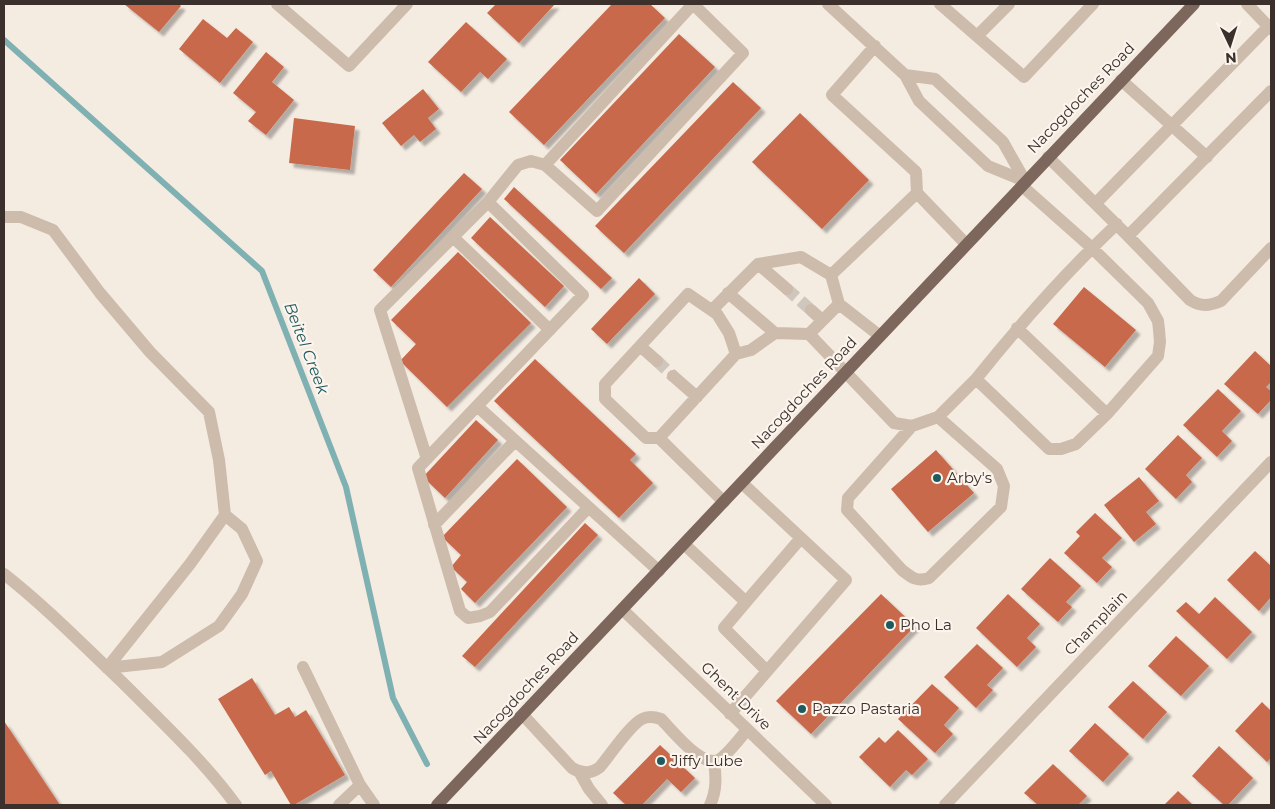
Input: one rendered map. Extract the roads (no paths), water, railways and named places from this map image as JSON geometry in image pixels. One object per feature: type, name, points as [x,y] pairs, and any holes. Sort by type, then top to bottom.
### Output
[{"type":"main road","name":"Nacogdoches Road","points":[[438,805],[1194,4]]},
{"type":"street","points":[[277,4],[349,66],[407,4]]},
{"type":"street","points":[[427,459],[380,310],[488,202],[518,165],[531,161],[545,166],[597,210],[744,54],[693,4],[545,166]]},
{"type":"street","points":[[828,4],[905,75],[919,101],[988,166],[1023,183],[1092,248],[1148,303],[1158,321],[1160,342],[1158,356],[1107,414],[1076,444],[1061,449],[1049,449],[976,378]]},
{"type":"street","points":[[940,4],[1024,77],[1093,4]]},
{"type":"street","points":[[977,36],[1009,4]]},
{"type":"street","points":[[1096,203],[1270,28],[1247,4]]},
{"type":"street","points":[[875,46],[832,95],[916,172],[917,193],[966,244]]},
{"type":"street","points":[[905,75],[935,79],[1003,142],[1023,183]]},
{"type":"street","points":[[1121,80],[1207,157]]},
{"type":"street","points":[[1128,236],[1271,91]]},
{"type":"street","points":[[1048,157],[1117,224],[1190,300],[1199,306],[1211,305],[1221,301],[1271,248]]},
{"type":"street","points":[[831,275],[917,193]]},
{"type":"street","points":[[488,202],[583,295],[418,468],[460,610],[468,618],[490,612],[588,508]]},
{"type":"street","points":[[4,217],[21,217],[53,230],[100,293],[150,352],[209,412],[219,460],[226,515],[242,529],[256,561],[242,594],[219,626],[162,662],[107,668]]},
{"type":"street","points":[[659,438],[736,354],[751,350],[775,333],[809,334],[894,423],[912,426],[938,418],[976,378],[1017,328],[1117,224]]},
{"type":"street","points":[[453,236],[550,330]]},
{"type":"street","points":[[712,310],[758,264],[801,258],[831,275],[839,304],[880,336]]},
{"type":"street","points":[[758,264],[787,289]]},
{"type":"street","points":[[728,293],[775,333]]},
{"type":"street","points":[[724,502],[659,438],[646,438],[606,399],[605,384],[688,294],[717,314],[729,333],[736,354]]},
{"type":"street","points":[[809,334],[839,304]]},
{"type":"street","points":[[811,310],[822,320]]},
{"type":"street","points":[[1017,328],[1107,414]]},
{"type":"street","points":[[640,346],[656,361]]},
{"type":"street","points":[[673,376],[697,397]]},
{"type":"street","points":[[477,406],[659,571]]},
{"type":"street","points":[[912,426],[848,498],[847,510],[902,570],[921,581],[929,578],[1001,507],[1004,486],[997,469],[938,418]]},
{"type":"street","points":[[434,524],[515,442]]},
{"type":"street","name":"Champlain","points":[[945,805],[1271,462]]},
{"type":"street","points":[[730,714],[846,580],[742,483]]},
{"type":"street","points":[[107,668],[190,564],[226,515]]},
{"type":"street","points":[[767,671],[724,628],[801,538]]},
{"type":"street","points":[[684,544],[746,602]]},
{"type":"street","points":[[4,574],[29,594],[182,740],[217,779],[236,805]]},
{"type":"street","name":"Ghent Drive","points":[[623,610],[826,805]]},
{"type":"street","points":[[304,667],[360,785],[374,805]]},
{"type":"street","points":[[523,714],[572,768],[580,773],[589,789],[602,805]]},
{"type":"street","points":[[580,773],[595,771],[600,767],[630,730],[642,719],[652,717],[661,719],[699,757],[708,761],[721,759],[747,730]]},
{"type":"street","points":[[710,805],[715,794],[714,761]]},
{"type":"street","points":[[339,805],[360,785]]},
{"type":"waterway","name":"Beitel Creek","points":[[4,40],[262,271],[346,487],[393,698],[427,764]]},
{"type":"tunnel","points":[[787,289],[811,310]]},
{"type":"tunnel","points":[[657,361],[673,376]]},
{"type":"place","name":"Arby's","points":[[937,478]]},
{"type":"place","name":"Pho La","points":[[890,625]]},
{"type":"place","name":"Pazzo Pastaria","points":[[802,709]]},
{"type":"place","name":"Jiffy Lube","points":[[661,761]]}]
